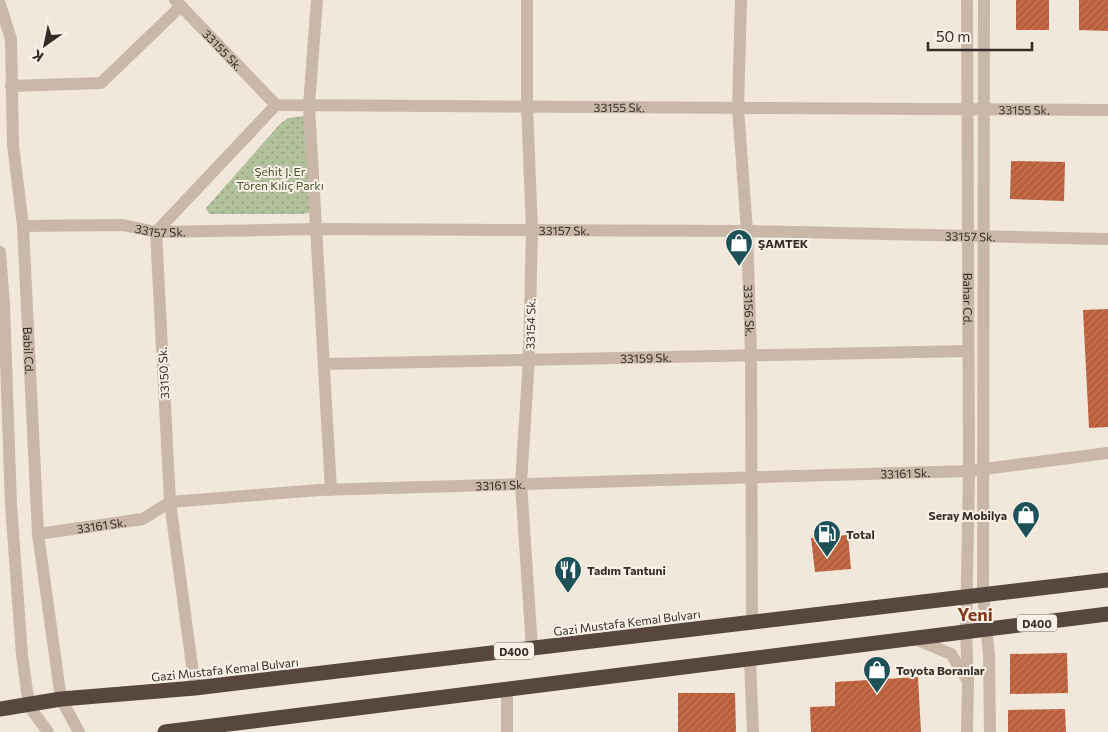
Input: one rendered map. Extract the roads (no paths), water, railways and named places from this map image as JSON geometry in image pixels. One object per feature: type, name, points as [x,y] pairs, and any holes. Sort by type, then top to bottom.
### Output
[{"type":"highway","name":"Gazi Mustafa Kemal Bulvarı","points":[[0,710],[61,699],[195,688],[1108,580]]},
{"type":"highway","name":"D400","points":[[165,732],[1108,614]]},
{"type":"street","points":[[317,0],[309,105],[331,490]]},
{"type":"street","name":"33154 Sk.","points":[[527,0],[527,106],[532,230],[529,358],[521,483],[532,648]]},
{"type":"street","name":"33156 Sk.","points":[[741,0],[738,108],[747,231],[751,354],[752,622]]},
{"type":"street","name":"Bahar Cd.","points":[[967,0],[969,108],[967,732]]},
{"type":"street","name":"Bahar Cd.","points":[[984,0],[984,595],[989,655],[990,732]]},
{"type":"street","name":"Babil Cd.","points":[[0,2],[11,39],[13,145],[23,226],[38,534],[61,699]]},
{"type":"street","points":[[11,86],[101,83],[178,3]]},
{"type":"street","name":"33155 Sk.","points":[[178,3],[276,104],[1108,110]]},
{"type":"street","points":[[156,232],[276,104]]},
{"type":"street","name":"33157 Sk.","points":[[23,226],[123,225],[156,232],[317,229],[747,231],[969,234],[1108,239]]},
{"type":"street","name":"33150 Sk.","points":[[156,232],[170,502],[195,688]]},
{"type":"street","name":"Babil Cd.","points":[[0,252],[6,506],[29,706]]},
{"type":"street","name":"33159 Sk.","points":[[324,364],[529,358],[968,351]]},
{"type":"street","name":"33161 Sk.","points":[[38,534],[142,519],[170,502],[331,490],[521,483],[751,479],[969,471],[1108,453]]},
{"type":"street","points":[[913,638],[952,654],[968,681]]},
{"type":"street","points":[[966,659],[989,655]]},
{"type":"street","points":[[750,660],[753,732]]},
{"type":"street","points":[[507,689],[507,732]]},
{"type":"street","points":[[61,699],[79,732]]},
{"type":"street","points":[[29,706],[48,732]]},
{"type":"place","name":"ŞAMTEK","points":[[739,267]]},
{"type":"place","name":"Seray Mobilya","points":[[1026,539]]},
{"type":"place","name":"Total","points":[[827,558]]},
{"type":"place","name":"Tadım Tantuni","points":[[568,594]]},
{"type":"place","name":"Toyota Boranlar","points":[[877,694]]},
{"type":"district","name":"Yeni","points":[[975,614]]},
{"type":"park label","name":"Şehit J. Er Tören Kılıç Parkı","points":[[280,178]]}]
